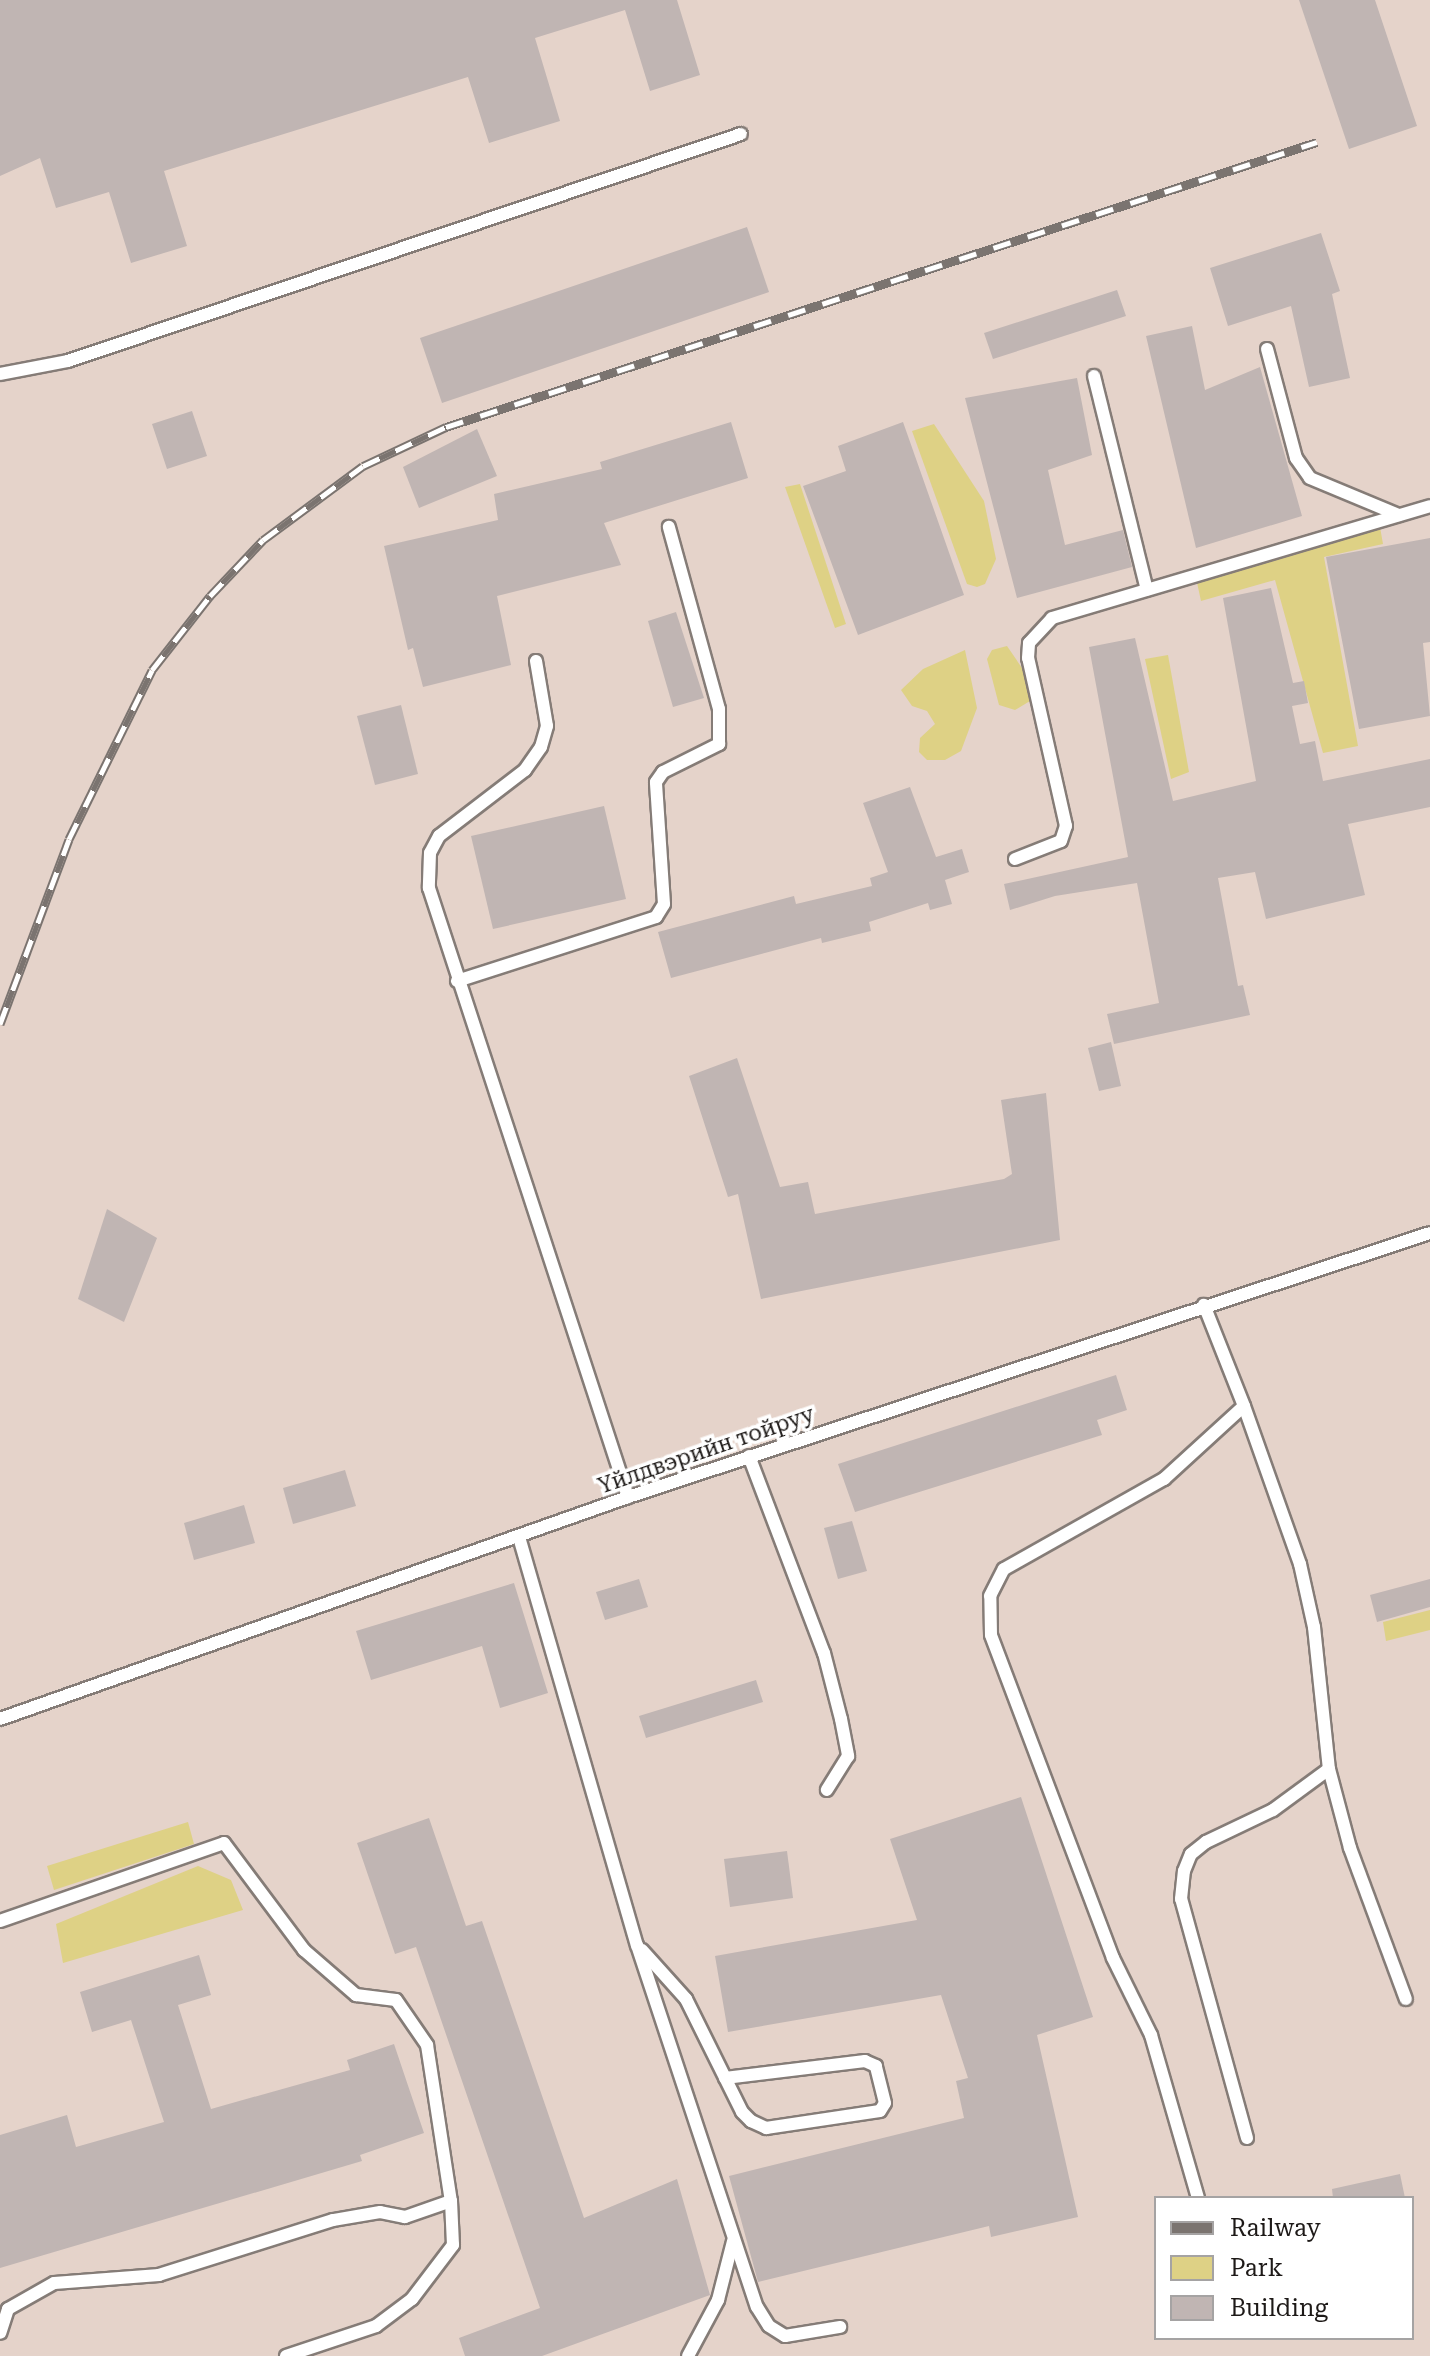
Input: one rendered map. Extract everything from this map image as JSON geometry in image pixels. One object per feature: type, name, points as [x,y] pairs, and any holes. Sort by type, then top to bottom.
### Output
[{"type":"lane","points":[[0,374],[68,361],[741,134]]},
{"type":"lane","points":[[1267,349],[1296,458],[1310,478],[1399,515]]},
{"type":"lane","points":[[1094,376],[1147,590]]},
{"type":"lane","points":[[1015,859],[1061,841],[1066,826],[1028,658],[1029,643],[1052,618],[1430,506]]},
{"type":"lane","points":[[457,981],[656,917],[664,904],[656,782],[663,772],[719,744],[719,720],[669,527]]},
{"type":"lane","points":[[536,661],[547,726],[541,747],[525,770],[439,836],[430,853],[429,888],[628,1497]]},
{"type":"lane","name":"Үйлдвэрийн тойруу","points":[[0,1719],[628,1497],[1430,1233]]},
{"type":"lane","points":[[1204,1305],[1244,1406],[1300,1564],[1314,1627],[1329,1769],[1350,1848],[1406,1999]]},
{"type":"lane","points":[[1197,2196],[1151,2035],[1113,1958],[991,1635],[990,1596],[1004,1569],[1164,1479],[1244,1406]]},
{"type":"lane","points":[[749,1456],[824,1653],[841,1719],[848,1756],[827,1790]]},
{"type":"lane","points":[[519,1537],[637,1945],[733,2241],[769,2326],[785,2336],[840,2327]]},
{"type":"lane","points":[[1247,2138],[1181,1899],[1184,1871],[1191,1854],[1206,1842],[1273,1810],[1329,1769]]},
{"type":"lane","points":[[0,1921],[224,1843],[304,1950],[356,1995],[396,2000],[427,2045],[451,2201],[453,2245],[412,2299],[376,2326],[286,2356]]},
{"type":"lane","points":[[637,1945],[686,1999],[725,2078],[742,2112],[766,2128],[880,2111],[885,2103],[876,2066],[865,2061],[725,2078]]},
{"type":"lane","points":[[0,2333],[8,2309],[54,2283],[159,2275],[333,2220],[380,2212],[405,2217],[451,2201]]},
{"type":"lane","points":[[688,2356],[718,2300],[733,2241]]},
{"type":"shaded area","points":[[0,0],[1430,0],[1430,2356],[0,2356]]},
{"type":"green space","points":[[934,424],[984,501],[996,559],[985,584],[977,587],[967,584],[912,431]]},
{"type":"green space","points":[[800,484],[846,624],[835,628],[785,487]]},
{"type":"green space","points":[[1380,527],[1383,544],[1324,557],[1358,746],[1323,753],[1275,580],[1201,601],[1196,578]]},
{"type":"green space","points":[[1007,646],[1033,684],[1030,701],[1015,710],[999,705],[987,659],[992,650]]},
{"type":"green space","points":[[965,650],[977,708],[961,751],[945,760],[927,760],[919,752],[920,738],[935,724],[927,711],[912,706],[901,690],[923,669]]},
{"type":"green space","points":[[1168,655],[1189,772],[1171,779],[1145,659]]},
{"type":"green space","points":[[1430,1610],[1430,1630],[1386,1641],[1383,1622]]},
{"type":"green space","points":[[188,1822],[194,1844],[54,1890],[47,1866]]},
{"type":"green space","points":[[198,1866],[231,1880],[243,1910],[63,1963],[56,1924]]},
{"type":"building","points":[[0,0],[677,0],[700,75],[650,91],[625,10],[535,38],[560,121],[489,143],[468,77],[164,171],[187,246],[131,263],[109,192],[56,208],[40,158],[0,176]]},
{"type":"building","points":[[1299,0],[1375,0],[1417,126],[1349,149]]},
{"type":"building","points":[[747,227],[769,292],[442,403],[420,338]]},
{"type":"building","points":[[1321,233],[1340,291],[1332,294],[1350,378],[1309,387],[1291,306],[1228,326],[1210,268]]},
{"type":"building","points":[[1117,290],[1126,316],[993,359],[984,333]]},
{"type":"building","points":[[1192,326],[1205,390],[1260,367],[1302,516],[1196,548],[1146,336]]},
{"type":"building","points":[[1077,378],[1092,455],[1048,470],[1065,545],[1123,530],[1132,567],[1017,598],[965,398]]},
{"type":"building","points":[[192,411],[207,456],[167,469],[152,424]]},
{"type":"building","points":[[731,422],[748,478],[604,523],[621,565],[497,596],[511,665],[423,687],[413,648],[408,650],[384,546],[498,520],[494,494],[602,469],[600,462]]},
{"type":"building","points":[[903,422],[964,595],[858,635],[803,486],[846,471],[838,446]]},
{"type":"building","points":[[477,429],[497,476],[419,508],[403,467]]},
{"type":"building","points":[[1430,538],[1430,642],[1423,643],[1430,716],[1359,729],[1326,557]]},
{"type":"building","points":[[1271,588],[1293,683],[1304,681],[1308,703],[1292,706],[1300,744],[1315,741],[1323,781],[1430,759],[1430,807],[1348,824],[1365,895],[1266,919],[1255,872],[1218,878],[1238,986],[1243,985],[1250,1015],[1114,1044],[1107,1014],[1159,1003],[1137,883],[1055,896],[1010,910],[1004,884],[1128,857],[1089,647],[1135,638],[1173,801],[1256,781],[1223,598]]},
{"type":"building","points":[[676,612],[704,698],[673,707],[648,621]]},
{"type":"building","points":[[401,705],[418,774],[375,785],[357,716]]},
{"type":"building","points":[[910,787],[936,857],[962,849],[969,872],[945,880],[952,904],[930,910],[928,903],[869,922],[871,931],[822,943],[821,938],[671,978],[658,932],[794,896],[796,904],[872,886],[870,878],[888,872],[863,803]]},
{"type":"building","points":[[604,806],[626,899],[493,929],[471,836]]},
{"type":"building","points":[[1111,1042],[1121,1086],[1099,1091],[1088,1048]]},
{"type":"building","points":[[737,1058],[780,1187],[808,1182],[815,1214],[1004,1179],[1012,1174],[1001,1100],[1046,1093],[1060,1240],[761,1299],[738,1194],[728,1197],[689,1076]]},
{"type":"building","points":[[107,1209],[157,1238],[124,1322],[78,1299]]},
{"type":"building","points":[[1116,1375],[1127,1410],[1097,1420],[1102,1435],[855,1512],[838,1464]]},
{"type":"building","points":[[345,1470],[356,1506],[293,1524],[283,1488]]},
{"type":"building","points":[[244,1505],[255,1543],[194,1560],[184,1523]]},
{"type":"building","points":[[852,1521],[867,1571],[838,1579],[824,1528]]},
{"type":"building","points":[[639,1579],[648,1607],[605,1620],[596,1592]]},
{"type":"building","points":[[1430,1579],[1430,1607],[1377,1622],[1370,1595]]},
{"type":"building","points":[[514,1583],[548,1693],[500,1708],[482,1646],[371,1680],[356,1631]]},
{"type":"building","points":[[756,1680],[763,1702],[646,1738],[639,1716]]},
{"type":"building","points":[[1021,1797],[1093,2017],[1037,2035],[1078,2217],[991,2237],[989,2226],[758,2282],[729,2176],[964,2118],[956,2081],[968,2078],[941,1995],[728,2032],[715,1956],[917,1920],[890,1839]]},
{"type":"building","points":[[429,1818],[466,1926],[482,1921],[584,2218],[677,2179],[710,2295],[542,2356],[465,2356],[459,2338],[540,2308],[416,1947],[395,1954],[357,1843]]},
{"type":"building","points":[[787,1851],[793,1898],[730,1907],[724,1859]]},
{"type":"building","points":[[199,1955],[211,1995],[178,2005],[211,2109],[350,2070],[347,2060],[394,2044],[424,2133],[360,2155],[362,2161],[0,2268],[0,2135],[67,2115],[76,2147],[164,2122],[131,2020],[92,2032],[80,1992]]},
{"type":"building","points":[[1400,2174],[1405,2196],[1333,2196],[1332,2189]]},
{"type":"railway","points":[[0,1024],[69,839],[152,670],[210,596],[263,540],[363,466],[446,427],[1317,142]]}]
